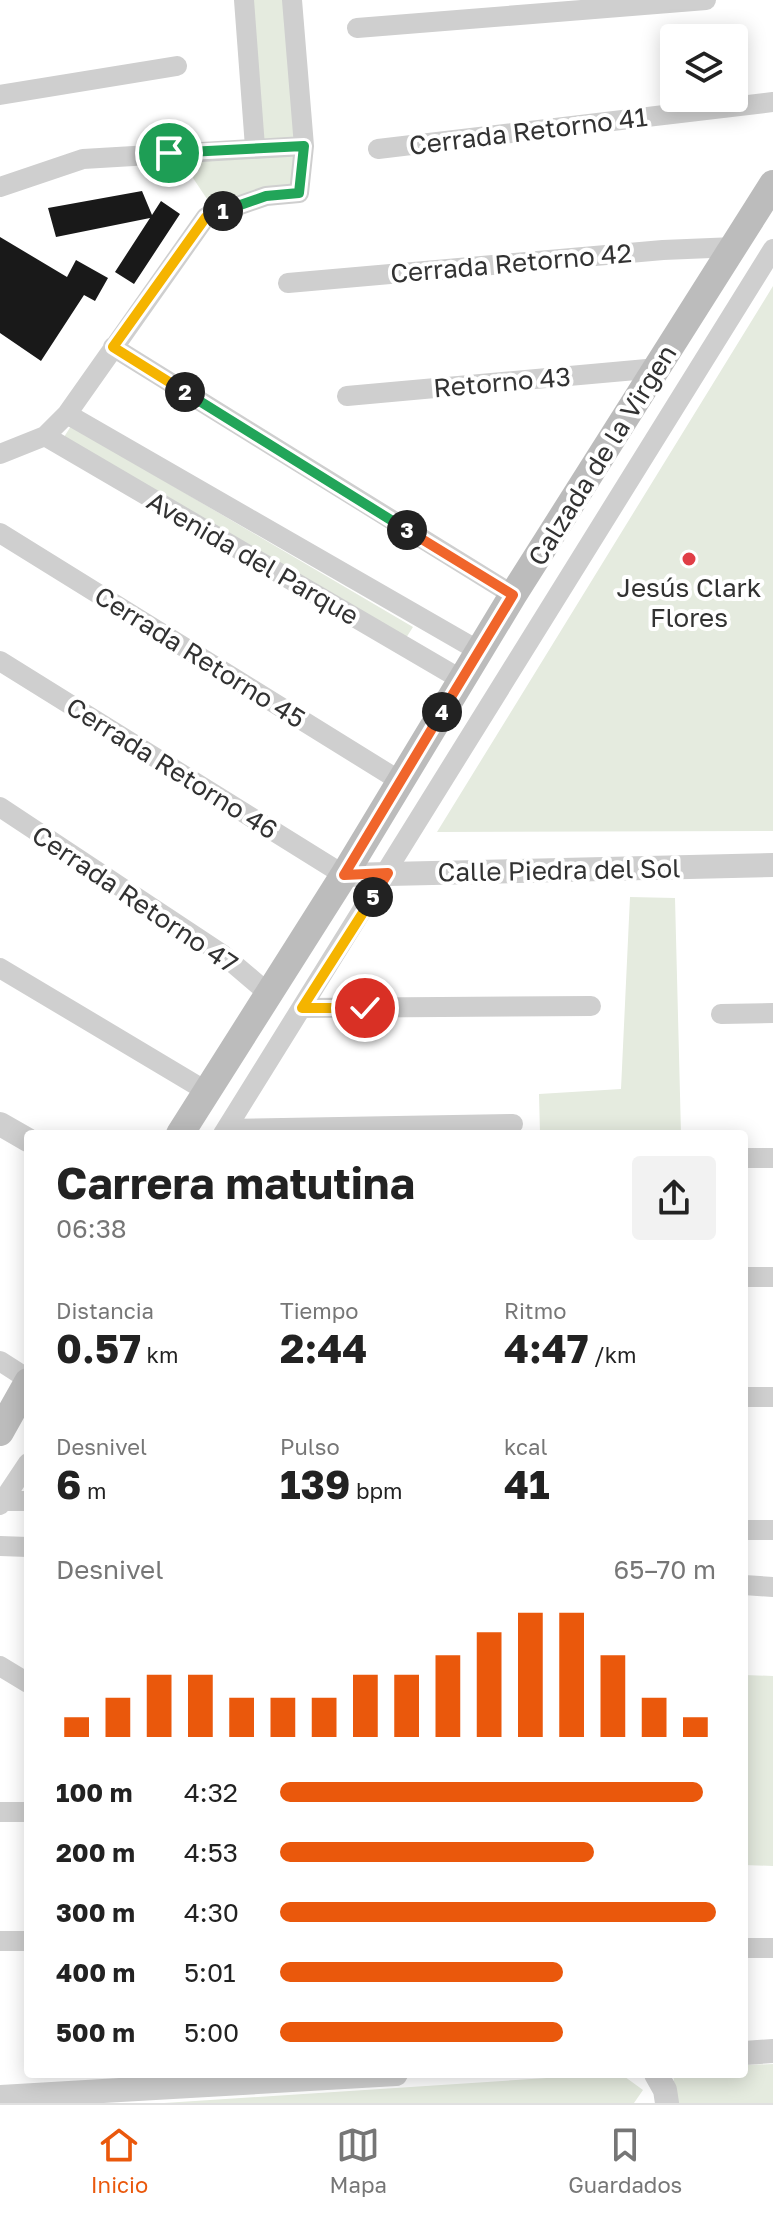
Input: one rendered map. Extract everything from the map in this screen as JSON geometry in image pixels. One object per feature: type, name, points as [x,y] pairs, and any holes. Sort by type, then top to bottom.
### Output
[{"type":"main road","name":"Calzada de la Virgen","points":[[182,1130],[344,875],[513,595],[773,184]]},
{"type":"main road","points":[[0,1432],[24,1387]]},
{"type":"street","points":[[244,0],[255,147]]},
{"type":"street","points":[[0,454],[45,436],[67,414],[206,217],[266,196],[299,193],[304,146],[292,0]]},
{"type":"street","points":[[357,28],[706,0]]},
{"type":"street","points":[[0,95],[177,66]]},
{"type":"street","name":"Cerrada Retorno 41","points":[[378,149],[773,102]]},
{"type":"street","points":[[0,187],[83,159],[304,146]]},
{"type":"street","name":"Cerrada Retorno 42","points":[[288,283],[663,250],[735,247]]},
{"type":"street","name":"Calzada de la Virgen","points":[[226,1130],[773,249]]},
{"type":"street","points":[[113,347],[513,595]]},
{"type":"street","name":"Retorno 43","points":[[347,396],[658,368]]},
{"type":"street","name":"Avenida del Parque","points":[[67,414],[479,651]]},
{"type":"street","name":"Avenida del Parque","points":[[45,436],[462,680]]},
{"type":"street","name":"Cerrada Retorno 45","points":[[0,533],[400,781]]},
{"type":"street","name":"Cerrada Retorno 46","points":[[0,661],[344,875]]},
{"type":"street","name":"Cerrada Retorno 47","points":[[0,807],[222,954],[269,994]]},
{"type":"street","name":"Calle Piedra del Sol","points":[[344,875],[773,865]]},
{"type":"street","points":[[0,968],[206,1091]]},
{"type":"street","points":[[302,1008],[591,1006]]},
{"type":"street","points":[[721,1014],[773,1013]]},
{"type":"street","points":[[0,1124],[24,1138]]},
{"type":"street","points":[[266,1130],[513,1124]]},
{"type":"street","points":[[748,1158],[773,1158]]},
{"type":"street","points":[[748,1277],[773,1277]]},
{"type":"street","points":[[0,1361],[24,1377]]},
{"type":"street","points":[[748,1397],[773,1397]]},
{"type":"street","points":[[1,1503],[24,1469]]},
{"type":"street","points":[[1,1503],[24,1501]]},
{"type":"street","points":[[748,1530],[773,1530]]},
{"type":"street","points":[[0,1546],[24,1547]]},
{"type":"street","points":[[748,1585],[773,1587]]},
{"type":"street","points":[[0,1666],[24,1681]]},
{"type":"street","points":[[0,1812],[24,1812]]},
{"type":"street","points":[[0,1941],[24,1941]]},
{"type":"street","points":[[748,1948],[773,1948]]},
{"type":"street","points":[[748,2053],[773,2051]]},
{"type":"street","points":[[0,2097],[314,2078]]},
{"type":"street","points":[[658,2078],[665,2090],[667,2103]]},
{"type":"street","points":[[100,2103],[114,2092],[133,2088]]},
{"type":"shaded area","points":[[249,0],[288,0],[297,140],[258,143]]},
{"type":"shaded area","points":[[295,154],[293,189],[211,205],[181,160]]},
{"type":"shaded area","name":"Jesús Clark Flores","points":[[773,286],[773,831],[437,832]]},
{"type":"shaded area","points":[[71,426],[413,627],[406,638],[64,437]]},
{"type":"shaded area","points":[[630,897],[675,898],[681,1130],[540,1130],[539,1094],[621,1089]]},
{"type":"shaded area","points":[[748,1675],[773,1676],[773,1866],[748,1865]]},
{"type":"shaded area","points":[[773,2064],[773,2103],[677,2103],[674,2078],[748,2078],[748,2065]]},
{"type":"shaded area","points":[[548,2078],[626,2078],[643,2090],[634,2103],[164,2103]]},
{"type":"building","points":[[142,191],[152,215],[161,201],[180,214],[134,284],[115,272],[150,218],[56,237],[48,208]]},
{"type":"building","points":[[0,237],[67,277],[76,260],[108,278],[95,301],[84,295],[41,361],[0,333]]},
{"type":"place","name":"Jesús Clark Flores","points":[[689,559]]},
{"type":"route","points":[[169,153],[304,146],[299,193],[266,196],[206,217],[113,347],[513,595],[344,875],[388,873],[302,1008],[365,1008]]}]
